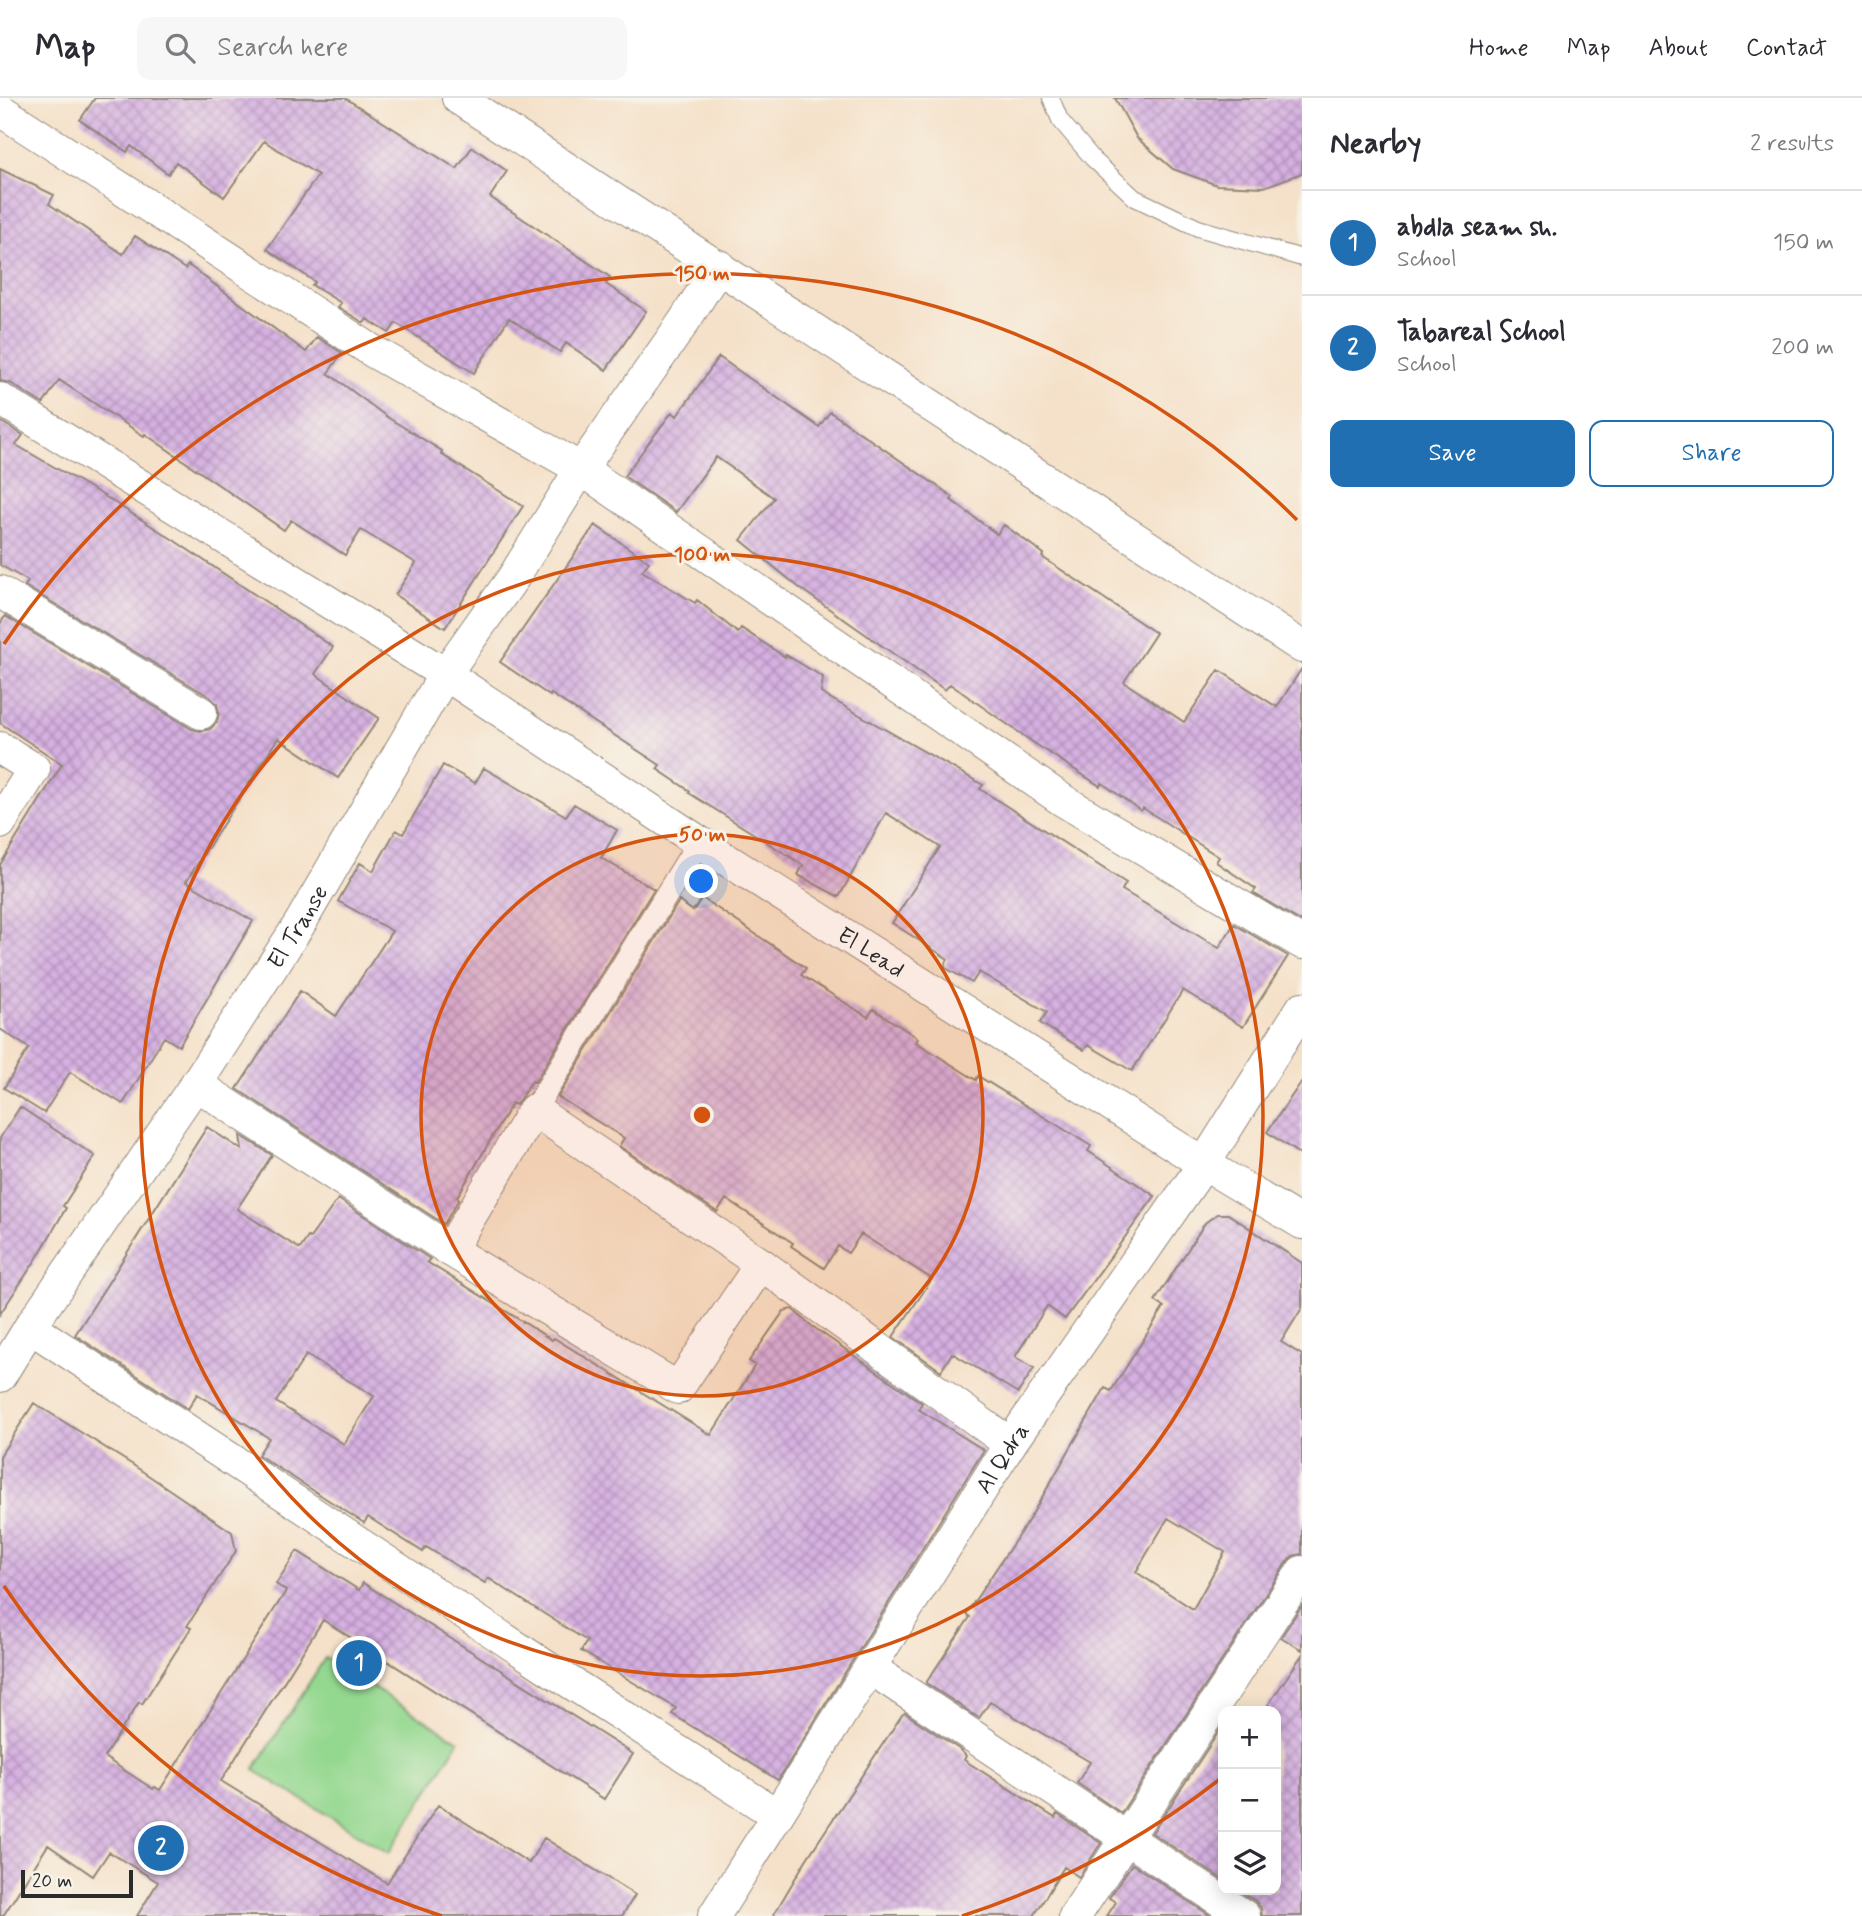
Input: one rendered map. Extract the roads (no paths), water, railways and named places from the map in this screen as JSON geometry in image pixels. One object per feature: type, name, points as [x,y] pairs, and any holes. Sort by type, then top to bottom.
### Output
[{"type":"street","points":[[458,98],[1302,647]]},
{"type":"street","points":[[0,110],[373,352],[581,469],[1064,801],[1302,943]]},
{"type":"street","name":"El Transe","points":[[0,1376],[299,925],[445,674],[513,578],[581,469],[719,266]]},
{"type":"street","name":"El Lead","points":[[0,399],[445,674],[699,842],[1204,1164],[1302,1223]]},
{"type":"street","points":[[0,592],[201,713]]},
{"type":"street","points":[[0,748],[34,769],[0,822]]},
{"type":"street","points":[[450,1250],[699,842]]},
{"type":"street","name":"Al Qdra","points":[[714,1916],[1010,1444],[1204,1164],[1302,1008]]},
{"type":"street","points":[[196,1084],[450,1250],[678,1388],[761,1264]]},
{"type":"street","points":[[534,1110],[761,1264],[1010,1444]]},
{"type":"street","points":[[30,1327],[548,1668],[778,1815]]},
{"type":"street","points":[[1075,1916],[1302,1572]]},
{"type":"street","points":[[870,1668],[1244,1916]]},
{"type":"lane","points":[[1051,98],[1060,120],[1093,159],[1135,198],[1198,228],[1302,258]]},
{"type":"place","name":"abdla seam sh.","points":[[359,1663]]},
{"type":"place","name":"Tabareal School","points":[[161,1848]]}]
